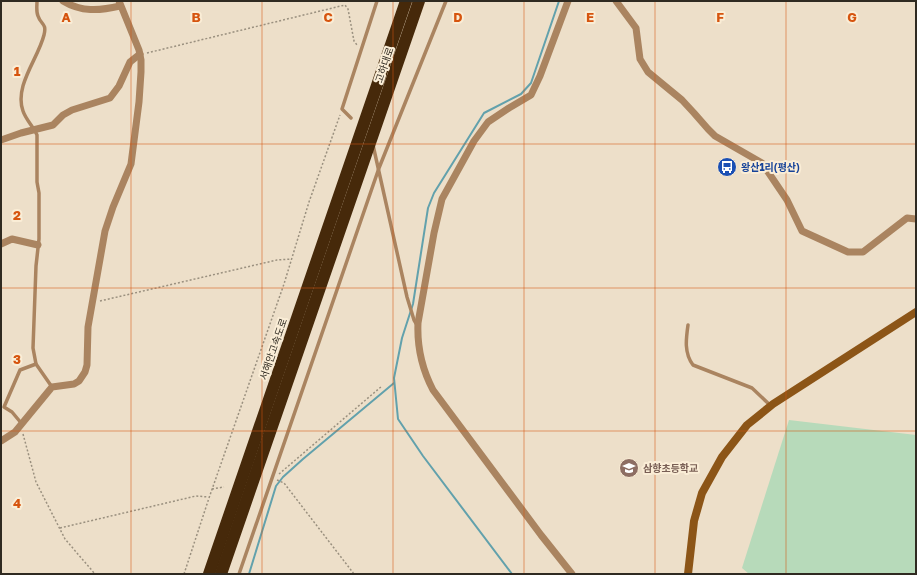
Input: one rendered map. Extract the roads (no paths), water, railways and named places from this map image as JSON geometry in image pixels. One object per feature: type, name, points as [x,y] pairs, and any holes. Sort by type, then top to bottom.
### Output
[{"type":"highway","points":[[368,138],[400,1]]},
{"type":"highway","name":"고하대로","points":[[368,138],[406,1]]},
{"type":"highway","name":"고하대로","points":[[368,138],[419,1]]},
{"type":"highway","points":[[221,574],[368,138],[424,1]]},
{"type":"highway","name":"서해안고속도로","points":[[209,574],[368,138]]},
{"type":"main road","points":[[688,574],[694,521],[702,493],[722,457],[734,442],[748,426],[771,406],[916,312]]},
{"type":"street","points":[[1,441],[15,432],[52,388],[74,384],[83,377],[87,366],[88,327],[105,231],[113,207],[131,164],[141,72],[140,54],[136,43],[119,3],[98,10],[86,10],[76,8],[62,1]]},
{"type":"street","points":[[568,1],[532,95],[488,122],[474,141],[442,199],[434,233],[417,337],[419,351],[433,390],[541,535],[572,574]]},
{"type":"street","points":[[616,1],[636,28],[640,60],[648,72],[682,100],[715,136],[762,163],[787,200],[802,231],[834,247],[856,253],[863,252],[907,218],[916,219]]},
{"type":"street","points":[[1,140],[53,125],[63,114],[110,98],[119,86],[130,62],[140,54]]},
{"type":"street","points":[[1,244],[15,239],[38,245]]},
{"type":"lane","points":[[37,1],[38,16],[44,24],[45,34],[26,79],[20,99],[25,118],[37,135],[37,182],[39,193],[33,348],[36,364],[52,388]]},
{"type":"lane","points":[[350,118],[342,109],[377,1]]},
{"type":"lane","points":[[240,574],[379,168],[446,1]]},
{"type":"lane","points":[[368,138],[379,168],[407,297],[414,320],[418,325]]},
{"type":"lane","points":[[688,325],[686,345],[688,358],[693,365],[752,388],[771,406]]},
{"type":"lane","points":[[21,425],[12,412],[4,407],[20,370],[36,364]]},
{"type":"waterway","points":[[512,574],[423,456],[398,419],[394,378],[402,338],[413,304],[428,208],[434,193],[484,113],[521,94],[531,83],[559,1]]},
{"type":"waterway","points":[[249,574],[276,486],[283,477],[303,459],[394,383]]},
{"type":"place","name":"왕산1리(평산)","points":[[727,167]]},
{"type":"place","name":"삼향초등학교","points":[[629,468]]}]
